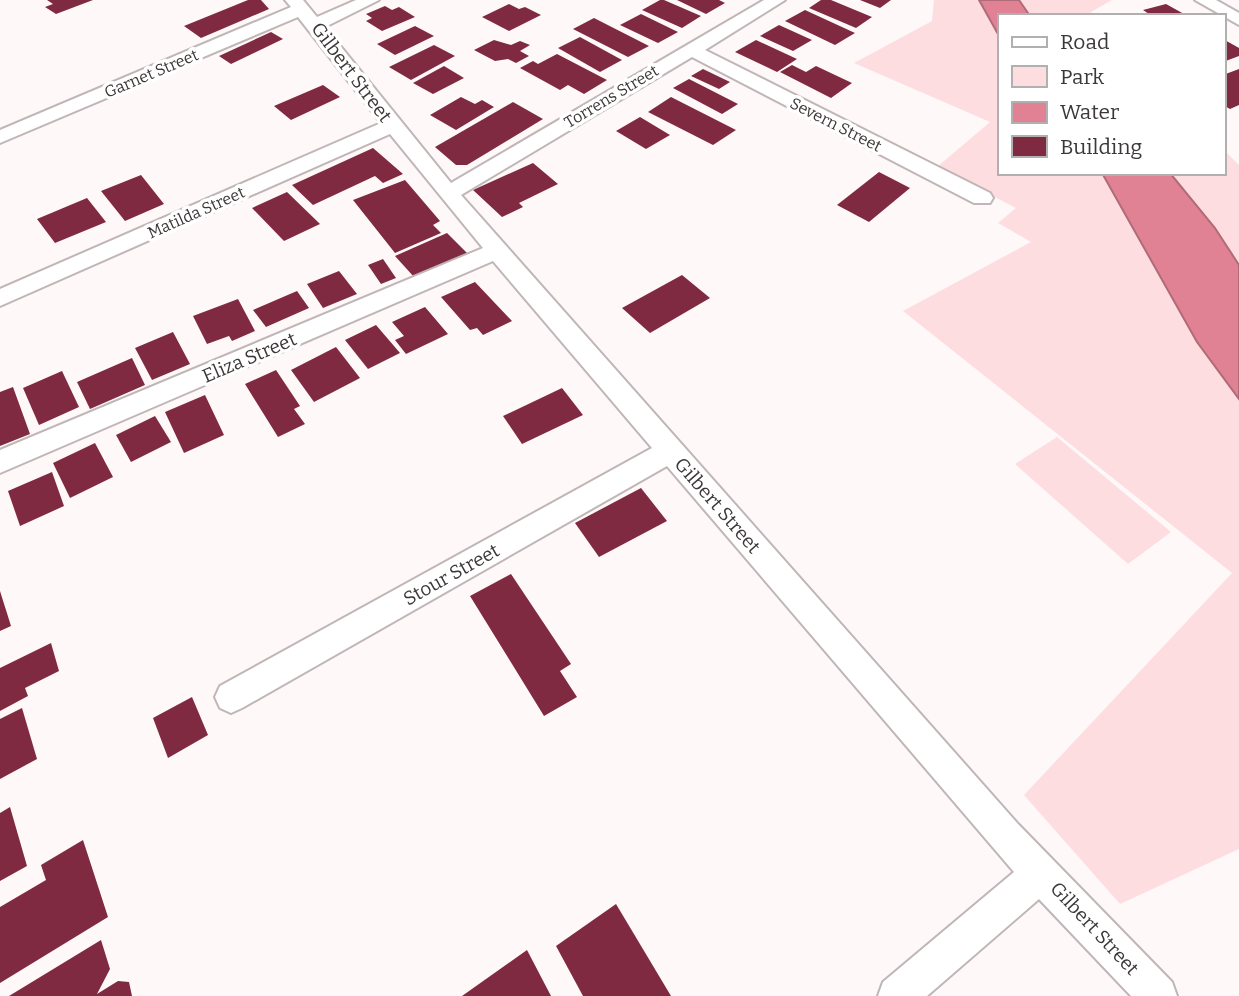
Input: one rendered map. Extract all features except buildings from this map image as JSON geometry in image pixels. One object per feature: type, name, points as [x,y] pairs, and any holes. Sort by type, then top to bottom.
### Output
[{"type":"street","name":"Garnet Street","points":[[0,137],[304,11],[370,0]]},
{"type":"street","name":"Torrens Street","points":[[448,194],[776,0]]},
{"type":"street","points":[[1204,0],[1239,20]]},
{"type":"street","name":"Gilbert Street","points":[[304,11],[392,126],[497,251],[996,826],[1158,996]]},
{"type":"street","name":"Severn Street","points":[[690,49],[982,198]]},
{"type":"street","name":"Matilda Street","points":[[0,298],[392,126]]},
{"type":"street","name":"Eliza Street","points":[[0,462],[497,251]]},
{"type":"street","name":"Stour Street","points":[[231,697],[671,451]]},
{"type":"street","points":[[897,996],[1042,872]]},
{"type":"green space","points":[[934,0],[1112,0],[1091,12],[1092,14],[998,14],[998,175],[1225,175],[1225,151],[1239,165],[1239,849],[1120,904],[1024,795],[1232,573],[903,311],[1031,242],[998,223],[1016,208],[937,167],[990,122],[854,63],[932,21]]},
{"type":"green space","points":[[1057,437],[1171,532],[1128,564],[1015,464]]},
{"type":"water","points":[[979,0],[1019,0],[1029,14],[998,14],[998,34]]},
{"type":"water","points":[[1103,175],[1172,175],[1215,228],[1239,265],[1239,399],[1197,342]]}]
